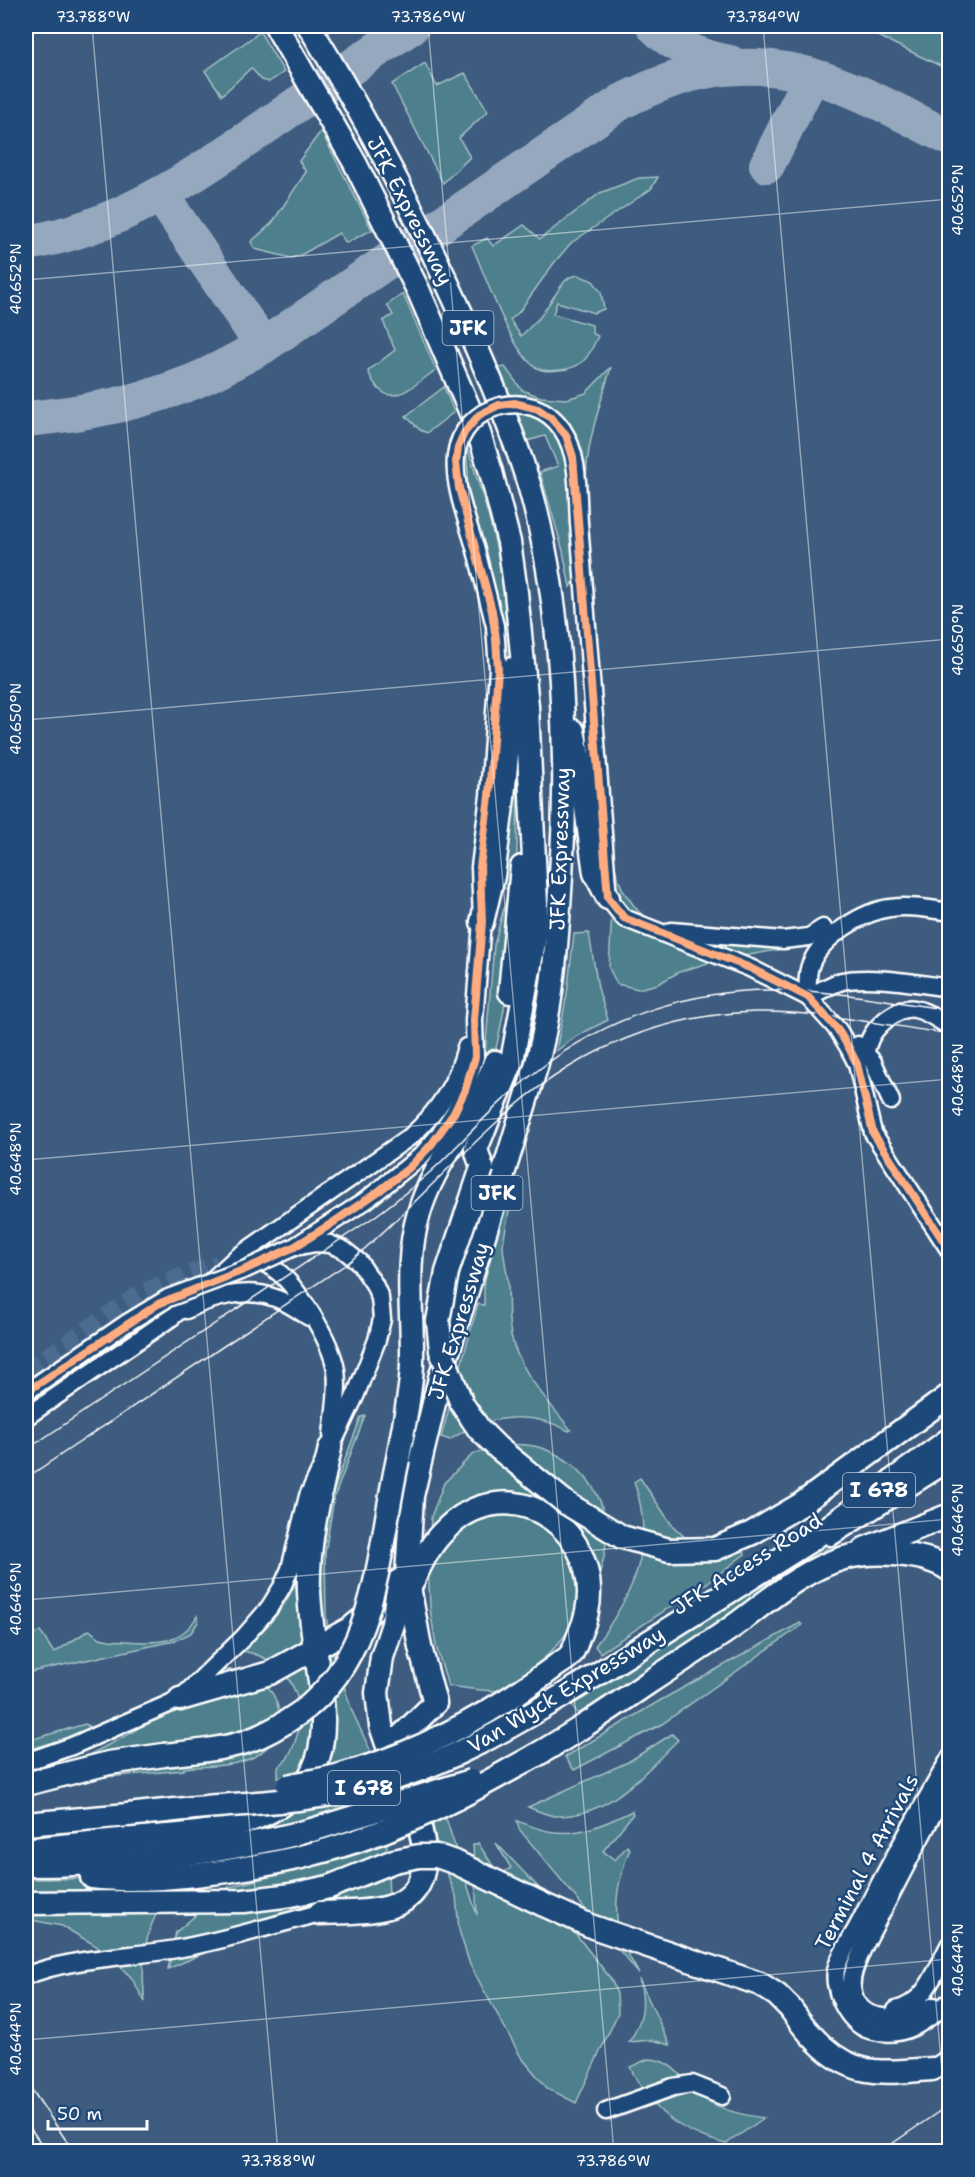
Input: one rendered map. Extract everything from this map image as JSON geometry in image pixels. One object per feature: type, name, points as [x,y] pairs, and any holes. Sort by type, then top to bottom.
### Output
[{"type":"highway","name":"JFK Expressway","points":[[276,26],[331,119],[378,206],[420,292],[457,377],[477,427],[498,497],[509,543],[516,592],[527,706],[537,926],[530,1018],[517,1075],[479,1159],[447,1272],[438,1321],[441,1351],[462,1404],[479,1429],[498,1448],[566,1503],[622,1537],[669,1550],[716,1549],[752,1533],[800,1505],[950,1395]]},
{"type":"highway","name":"JFK Expressway","points":[[309,26],[355,102],[411,208],[471,336],[523,467],[536,511],[546,560],[558,656],[564,758],[564,824],[556,957],[549,1015],[536,1067],[437,1390],[412,1496],[404,1585],[435,1703],[389,1748]]},
{"type":"highway","points":[[482,922],[493,876],[503,797],[510,721],[516,592]]},
{"type":"highway","points":[[558,656],[580,765],[595,873],[608,898]]},
{"type":"highway","points":[[26,1784],[109,1763],[215,1749],[258,1737],[286,1723],[305,1708],[333,1681],[354,1648],[368,1613],[411,1381],[411,1246],[418,1214],[427,1188],[491,1074],[504,1027],[514,959],[522,872],[527,706]]},
{"type":"highway","name":"Van Wyck Expressway","points":[[26,1824],[328,1794],[392,1779],[434,1765],[472,1748],[586,1682],[808,1542],[950,1439]]},
{"type":"highway","points":[[27,1860],[214,1831],[260,1816],[290,1798],[301,1787],[319,1755],[324,1731],[310,1611],[309,1571],[313,1529],[330,1448]]},
{"type":"highway","points":[[180,1699],[270,1673],[351,1628],[404,1585],[442,1533],[461,1518],[481,1508],[504,1503],[539,1511],[568,1532],[579,1548],[586,1567],[588,1598],[583,1627],[571,1655],[539,1679],[489,1711],[405,1752],[338,1775],[291,1785],[217,1806]]},
{"type":"highway","points":[[844,1558],[950,1515]]},
{"type":"highway","points":[[844,1558],[877,1552],[913,1556],[950,1570]]},
{"type":"highway","name":"Van Wyck Expressway","points":[[27,1860],[104,1863],[176,1857],[248,1845],[312,1830],[513,1768],[599,1717],[727,1631],[805,1573],[844,1558]]},
{"type":"highway","points":[[320,1913],[392,1906],[404,1900],[415,1890],[423,1877],[424,1852],[418,1818],[381,1726],[377,1693],[382,1657],[404,1585]]},
{"type":"highway","points":[[27,1860],[68,1874],[106,1878],[209,1873],[302,1857],[371,1837],[421,1817],[513,1768]]},
{"type":"highway","points":[[26,1903],[244,1901],[329,1887],[394,1861],[419,1856],[437,1856],[457,1863],[593,1927],[760,1984],[777,1995],[808,2032],[827,2050],[849,2064],[867,2070],[941,2063]]},
{"type":"street","points":[[294,1247],[379,1191],[421,1156],[454,1113],[465,1090],[475,1057],[474,1020],[482,922],[480,867],[489,796],[498,669],[495,626],[459,488],[456,454],[460,440],[473,420],[499,405],[515,403],[531,406],[552,418],[562,429],[573,457],[608,898],[624,918],[750,968],[808,997],[838,1030],[866,1053],[873,1062],[891,1101]]},
{"type":"street","points":[[808,997],[807,977],[812,961],[836,933],[879,910],[891,908],[950,912]]},
{"type":"street","points":[[649,929],[783,939],[809,937],[823,928]]},
{"type":"street","points":[[808,997],[840,982],[852,980],[902,982],[950,988]]},
{"type":"street","points":[[866,1053],[871,1036],[876,1030],[886,1020],[902,1010],[922,1011],[950,1027]]},
{"type":"street","points":[[26,1417],[172,1317],[421,1127],[438,1108],[457,1075],[474,1020]]},
{"type":"street","points":[[838,1030],[857,1064],[873,1132],[950,1251]]},
{"type":"street","points":[[26,1392],[158,1304],[241,1264],[294,1247],[315,1243],[330,1244],[351,1255],[365,1268],[380,1298],[382,1319],[377,1340],[356,1394],[308,1496],[290,1569],[269,1608],[244,1637],[180,1699],[72,1746],[26,1762]]},
{"type":"street","points":[[218,1263],[241,1264],[258,1261],[278,1272],[302,1300],[326,1338],[336,1372],[337,1396],[330,1448]]},
{"type":"street","points":[[172,1317],[218,1298],[255,1294],[276,1298],[313,1319]]},
{"type":"street","name":"JFK Access Road","points":[[586,1682],[639,1660],[950,1462]]},
{"type":"street","name":"Terminal 4 Arrivals","points":[[950,1758],[880,1882],[836,1968],[841,2002],[851,2018],[862,2028],[880,2034],[895,2034],[926,2022],[950,2000]]},
{"type":"street","points":[[950,1781],[863,1948],[854,1971],[851,1987],[855,2000],[865,2011],[886,2019],[917,2014],[950,2000]]},
{"type":"street","points":[[26,1976],[68,1965],[175,1950],[320,1913]]},
{"type":"street","points":[[865,2011],[885,2013],[915,2002],[924,1994],[950,1944]]},
{"type":"street","points":[[606,2111],[673,2087],[692,2084],[722,2096]]},
{"type":"shaded area","points":[[26,26],[949,26],[949,2151],[26,2152]]},
{"type":"green space","points":[[857,26],[949,26],[949,70]]},
{"type":"green space","points":[[260,32],[284,72],[269,82],[262,80],[251,68],[222,95],[205,71]]},
{"type":"green space","points":[[425,63],[437,86],[465,73],[488,111],[459,138],[470,157],[443,183],[392,84]]},
{"type":"green space","points":[[321,131],[372,230],[346,243],[339,233],[301,255],[291,258],[255,249],[251,242],[272,223],[306,172],[299,161]]},
{"type":"green space","points":[[658,177],[651,189],[571,243],[519,312],[510,320],[521,336],[540,317],[570,277],[578,275],[593,281],[601,292],[604,309],[594,313],[557,302],[553,314],[592,325],[592,333],[598,336],[585,360],[568,369],[548,371],[537,368],[518,347],[509,331],[472,246],[487,238],[493,246],[524,225],[540,239],[600,193],[639,178]]},
{"type":"green space","points":[[403,294],[436,370],[407,390],[390,395],[382,392],[368,371],[395,350],[383,321],[393,315],[387,305]]},
{"type":"green space","points":[[505,367],[522,390],[541,397],[567,399],[586,393],[611,367],[594,428],[587,465],[586,500],[592,568],[592,603],[576,579],[570,587],[563,551],[540,472],[558,466],[545,436],[527,441],[499,368]]},
{"type":"green space","points":[[444,387],[454,412],[427,433],[420,430],[406,416]]},
{"type":"green space","points":[[459,423],[497,550],[505,602],[506,627],[502,626],[486,554],[472,557],[446,468],[449,441]]},
{"type":"green space","points":[[518,767],[512,951],[503,1012],[480,1115],[494,945],[509,889],[501,888]]},
{"type":"green space","points":[[611,851],[624,892],[638,911],[659,927],[788,948],[711,962],[679,972],[658,984],[638,989],[617,984],[609,968],[613,888]]},
{"type":"green space","points":[[589,933],[598,988],[608,1020],[577,1036],[556,1051],[567,994],[574,934]]},
{"type":"green space","points":[[517,1156],[519,1157],[503,1244],[508,1281],[510,1331],[525,1369],[571,1430],[539,1420],[508,1418],[478,1425],[450,1440],[441,1437],[478,1304],[484,1305],[484,1284]]},
{"type":"green space","points":[[365,1416],[334,1498],[325,1554],[326,1615],[330,1641],[352,1711],[370,1750],[385,1796],[389,1899],[311,1906],[168,1969],[176,1932],[229,1887],[320,1864],[314,1841],[231,1840],[285,1817],[302,1805],[333,1753],[335,1718],[320,1615],[320,1556],[323,1530],[331,1497],[361,1417]]},
{"type":"green space","points":[[500,1445],[535,1446],[544,1449],[560,1456],[581,1472],[600,1501],[606,1526],[605,1552],[598,1578],[586,1604],[554,1648],[525,1676],[506,1689],[497,1691],[448,1686],[436,1646],[430,1608],[428,1562],[431,1517],[444,1483],[473,1454]]},
{"type":"green space","points":[[949,1453],[949,1465],[643,1674],[578,1714],[570,1702]]},
{"type":"green space","points":[[640,1478],[672,1525],[692,1544],[744,1550],[745,1554],[707,1583],[600,1653],[595,1646],[609,1627],[630,1589],[642,1549],[643,1527],[634,1482]]},
{"type":"green space","points":[[299,1580],[312,1694],[299,1705],[292,1685],[280,1669],[264,1658],[243,1651],[274,1618],[287,1600]]},
{"type":"green space","points":[[197,1616],[198,1622],[191,1633],[174,1641],[26,1673],[26,1641],[40,1631],[54,1653],[89,1630],[100,1638],[109,1640],[158,1642],[170,1639],[180,1635]]},
{"type":"green space","points":[[800,1623],[802,1625],[662,1724],[574,1770],[565,1757],[661,1700]]},
{"type":"green space","points":[[225,1670],[246,1672],[263,1682],[274,1698],[280,1718],[250,1733],[124,1752],[91,1754],[131,1733],[202,1681]]},
{"type":"green space","points":[[316,1713],[317,1723],[302,1773],[278,1778],[278,1767],[287,1759],[300,1726]]},
{"type":"green space","points":[[85,1724],[89,1726],[88,1729],[26,1750],[26,1741]]},
{"type":"green space","points":[[672,1734],[678,1740],[637,1780],[608,1802],[575,1814],[555,1816],[528,1807],[628,1762]]},
{"type":"green space","points":[[271,1743],[253,1757],[242,1762],[85,1779],[85,1771]]},
{"type":"green space","points":[[411,1760],[444,1812],[477,1915],[473,1845],[478,1843],[499,1875],[511,1868],[496,1843],[540,1889],[611,1979],[617,1994],[618,2013],[576,2103],[547,2088],[521,2057],[470,1965],[459,1930],[456,1896],[439,1853],[428,1803],[405,1763]]},
{"type":"green space","points":[[632,1811],[633,1814],[603,1851],[615,1860],[627,1846],[630,1849],[620,1881],[617,1914],[621,1941],[639,1974],[519,1829],[517,1821],[549,1831],[575,1832],[604,1824]]},
{"type":"green space","points":[[197,1878],[176,1889],[157,1913],[151,1927],[144,1956],[145,2002],[131,1977],[100,1948],[62,1926],[26,1919],[26,1879]]},
{"type":"green space","points":[[639,1979],[670,2045],[652,2040],[629,2042],[642,2012]]},
{"type":"green space","points":[[648,2059],[657,2060],[673,2068],[705,2099],[719,2107],[764,2118],[726,2144],[694,2133],[668,2118],[657,2108],[638,2082],[630,2067]]},
{"type":"taxiway","points":[[26,243],[92,226],[154,198],[212,163],[412,26]]},
{"type":"taxiway","points":[[654,26],[671,40],[689,50],[730,63]]},
{"type":"taxiway","points":[[26,419],[89,411],[131,402],[192,382],[228,365],[263,346],[621,102],[671,80],[720,68],[771,68],[798,72],[857,92],[950,138]]},
{"type":"taxiway","points":[[767,165],[812,76]]},
{"type":"taxiway","points":[[161,195],[263,346]]},
{"type":"tunnel","points":[[26,1370],[138,1294],[169,1280],[218,1263]]},
{"type":"tram line","points":[[26,1450],[374,1217],[433,1169],[524,1081],[564,1052],[622,1021],[684,1000],[749,991],[824,992],[950,1010]]},
{"type":"tram line","points":[[26,1478],[348,1263],[370,1245],[514,1107],[540,1086],[596,1052],[626,1038],[657,1028],[722,1014],[755,1012],[828,1016],[950,1034]]},
{"type":"tram line","points":[[26,2081],[74,2152]]},
{"type":"tram line","points":[[880,2152],[950,2104]]},
{"type":"tram line","points":[[26,2122],[47,2152]]},
{"type":"tram line","points":[[930,2152],[950,2138]]},
{"type":"cycle path","points":[[26,1392],[158,1304],[294,1247],[331,1224],[409,1168],[431,1145],[454,1113],[465,1090],[475,1057],[474,1020],[482,922],[480,867],[489,796],[498,669],[492,611],[459,488],[456,462],[458,447],[464,433],[479,415],[499,405],[515,403],[538,409],[551,418],[566,435],[573,457],[608,898],[624,918],[750,968],[808,997],[838,1030],[849,1048],[857,1064],[873,1133],[950,1251]]}]
